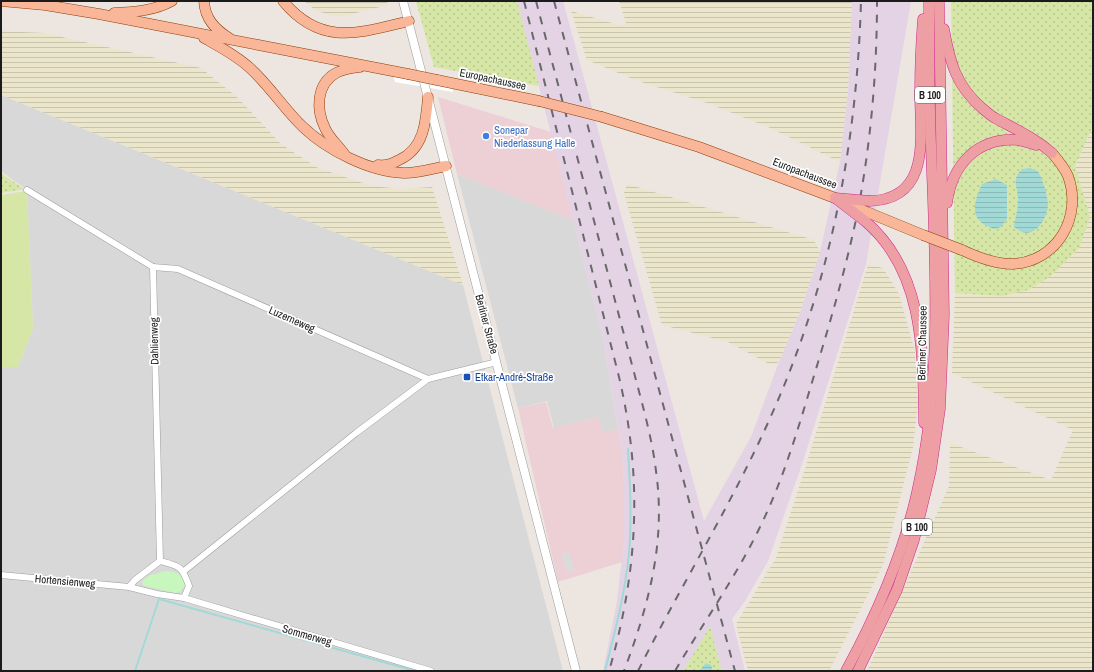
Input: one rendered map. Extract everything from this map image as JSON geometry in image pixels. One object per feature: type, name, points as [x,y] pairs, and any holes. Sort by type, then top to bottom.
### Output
[{"type":"highway","points":[[835,198],[882,201],[897,195],[908,186],[915,175],[920,160],[921,42],[925,1]]},
{"type":"highway","name":"Berliner Chaussee","points":[[846,671],[878,608],[896,565],[912,514],[924,457],[931,407],[935,351],[929,1]]},
{"type":"highway","points":[[940,1],[950,60],[959,82],[974,101],[994,117],[1041,144],[1052,153]]},
{"type":"highway","name":"Berliner Chaussee","points":[[858,671],[897,590],[914,540],[931,470],[940,409],[944,320],[940,1]]},
{"type":"highway","points":[[943,229],[951,182],[958,168],[967,157],[980,147],[998,141],[1018,140],[1036,145],[1052,153]]},
{"type":"highway","points":[[835,198],[866,216],[887,244],[902,268],[916,313],[922,346],[924,384],[924,457]]},
{"type":"main road","name":"Europachaussee","points":[[1,1],[45,5],[99,14],[539,101],[602,117],[699,147],[767,171],[835,198]]},
{"type":"main road","points":[[99,14],[144,10],[155,8],[172,1]]},
{"type":"main road","points":[[204,1],[208,19],[218,30],[232,40]]},
{"type":"main road","points":[[283,1],[290,10],[305,21],[323,30],[340,33],[358,33],[409,21]]},
{"type":"main road","points":[[191,32],[225,49],[251,68],[304,128],[334,151],[364,164],[403,173],[420,172],[446,166]]},
{"type":"main road","points":[[347,156],[325,129],[320,115],[319,100],[322,89],[328,80],[336,73],[367,66]]},
{"type":"main road","points":[[364,164],[387,166],[405,158],[416,147],[426,123],[428,97]]},
{"type":"main road","points":[[866,216],[923,234],[981,258],[1012,264],[1029,260],[1041,255],[1053,247],[1063,235],[1070,220],[1073,206],[1072,190],[1067,175],[1052,153]]},
{"type":"street","name":"Berliner Straße","points":[[404,1],[576,671]]},
{"type":"street","points":[[27,190],[153,267]]},
{"type":"street","name":"Luzerneweg","points":[[153,267],[178,269],[428,379]]},
{"type":"street","name":"Dahlienweg","points":[[153,267],[160,561]]},
{"type":"street","points":[[184,571],[350,438],[428,379],[497,362]]},
{"type":"street","points":[[129,587],[135,580],[160,561],[175,565],[184,571],[189,586],[184,598]]},
{"type":"street","name":"Hortensienweg","points":[[1,575],[129,587],[157,594],[184,598]]},
{"type":"street","name":"Sommerweg","points":[[184,598],[431,671]]},
{"type":"shaded area","points":[[304,1],[387,1],[388,5],[344,16],[333,16],[315,10]]},
{"type":"shaded area","points":[[517,1],[563,1],[704,521],[751,437],[779,362],[800,312],[820,252],[840,162],[848,91],[852,1],[911,1],[866,264],[801,467],[768,561],[745,601],[732,619],[745,671],[722,671],[710,626],[683,671],[603,671],[617,601],[624,541],[624,484],[622,451],[602,333]]},
{"type":"shaded area","points":[[619,1],[852,1],[848,91],[840,162],[768,127],[707,103],[638,81],[587,60],[571,11],[622,26],[626,23]]},
{"type":"shaded area","points":[[1,31],[44,33],[201,68],[238,98],[281,144],[318,168],[372,186],[401,189],[432,187],[463,285],[1,95]]},
{"type":"shaded area","points":[[1,95],[463,285],[563,671],[1,671],[1,367],[18,367],[33,328],[27,190],[1,171]]},
{"type":"shaded area","points":[[438,97],[551,132],[573,220],[457,174]]},
{"type":"shaded area","points":[[1092,128],[1093,671],[867,671],[949,486],[950,443],[1051,480],[1073,430],[952,373],[955,293],[1001,296],[1090,217],[1075,166]]},
{"type":"shaded area","points":[[457,174],[573,220],[602,333],[618,429],[603,433],[598,417],[554,428],[547,401],[518,408]]},
{"type":"shaded area","points":[[627,184],[814,240],[820,252],[800,312],[779,362],[771,365],[728,342],[662,325],[624,193]]},
{"type":"shaded area","points":[[868,265],[883,268],[899,294],[915,352],[918,405],[913,447],[883,565],[829,671],[748,671],[736,624],[776,558]]},
{"type":"shaded area","points":[[546,402],[553,428],[599,417],[603,433],[618,429],[622,451],[624,484],[624,541],[622,562],[558,582],[518,408]]},
{"type":"shaded area","points":[[569,552],[575,570],[567,572],[561,555]]},
{"type":"green space","points":[[416,1],[517,1],[539,86],[434,67]]},
{"type":"green space","points":[[951,1],[1093,1],[1093,128],[1075,166],[1090,217],[1079,248],[1051,276],[1028,290],[1001,296],[955,293]]},
{"type":"green space","points":[[1,173],[24,189],[1,193]]},
{"type":"green space","points":[[27,191],[33,328],[18,367],[1,367],[1,195]]},
{"type":"green space","points":[[166,571],[179,574],[183,578],[185,585],[180,592],[176,593],[143,585],[142,581],[150,575]]},
{"type":"green space","points":[[710,626],[722,671],[683,671]]},
{"type":"water","points":[[1030,168],[1038,171],[1042,179],[1048,204],[1046,214],[1041,224],[1037,229],[1027,233],[1021,232],[1014,227],[1018,208],[1016,177],[1022,169]]},
{"type":"water","points":[[996,179],[1007,185],[1007,219],[1001,227],[994,229],[985,225],[977,217],[975,213],[975,203],[982,184]]},
{"type":"water","points":[[706,663],[711,665],[713,671],[699,671]]},
{"type":"pier","points":[[391,65],[450,77],[453,92],[395,82]]},
{"type":"waterway","points":[[605,671],[622,598],[629,554],[631,515],[628,449]]},
{"type":"waterway","points":[[135,671],[159,599],[415,671]]},
{"type":"railway","points":[[524,1],[619,377],[627,415],[632,452],[634,525],[631,561],[619,634],[609,671]]},
{"type":"railway","points":[[536,1],[652,443],[656,471],[659,497],[657,548],[648,597],[624,671]]},
{"type":"railway","points":[[554,1],[735,671]]},
{"type":"railway","points":[[638,671],[756,449],[792,366],[809,316],[837,213],[846,161],[854,108],[861,1]]},
{"type":"railway","points":[[675,671],[751,546],[777,488],[804,409],[839,290],[863,184],[872,106],[876,53],[877,1]]},
{"type":"place","name":"Sonepar Niederlassung Halle","points":[[486,136]]},
{"type":"place","name":"Etkar-André-Straße","points":[[467,377]]}]
